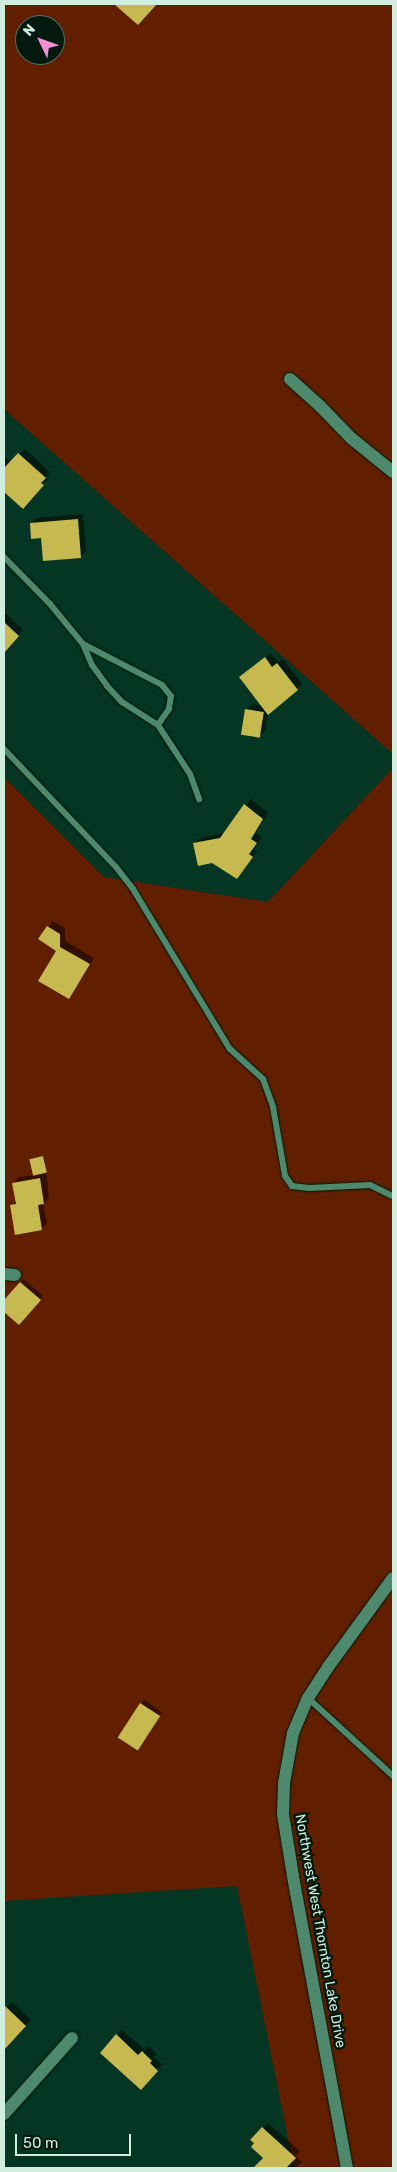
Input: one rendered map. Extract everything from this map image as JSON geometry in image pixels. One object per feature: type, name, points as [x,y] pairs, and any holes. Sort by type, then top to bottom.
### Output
[{"type":"street","points":[[290,379],[351,438],[393,472]]},
{"type":"street","name":"Northwest West Thornton Lake Drive","points":[[348,2168],[294,1886],[284,1814],[284,1784],[289,1746],[308,1698],[328,1667],[393,1578]]},
{"type":"street","points":[[4,2114],[72,2038]]},
{"type":"lane","points":[[4,557],[50,604],[83,644],[92,665],[107,686],[122,702],[158,724],[190,774],[199,799]]},
{"type":"lane","points":[[83,644],[162,685],[171,696],[169,709],[158,724]]},
{"type":"lane","points":[[4,749],[133,889],[230,1049],[263,1079],[273,1107],[285,1176],[292,1186],[309,1188],[370,1185],[393,1196]]},
{"type":"lane","points":[[308,1698],[393,1776]]},
{"type":"shaded area","points":[[4,4],[393,4],[393,754],[4,409]]},
{"type":"shaded area","points":[[393,768],[393,2168],[294,2168],[237,1886],[4,1901],[4,777],[104,877],[268,902]]},
{"type":"building","points":[[114,4],[157,4],[138,25]]},
{"type":"building","points":[[18,453],[46,478],[41,483],[44,485],[23,509],[4,492],[4,468]]},
{"type":"building","points":[[78,519],[81,558],[43,561],[41,538],[31,539],[30,523]]},
{"type":"building","points":[[4,622],[19,636],[4,653]]},
{"type":"building","points":[[265,657],[272,667],[277,663],[298,690],[268,715],[239,677]]},
{"type":"building","points":[[245,709],[264,712],[260,738],[241,735]]},
{"type":"building","points":[[244,804],[263,819],[251,839],[257,843],[249,854],[253,857],[237,879],[212,863],[198,866],[193,843],[220,838]]},
{"type":"building","points":[[47,926],[60,934],[60,947],[90,964],[69,999],[38,981],[56,951],[38,939]]},
{"type":"building","points":[[43,1156],[47,1173],[33,1176],[29,1159]]},
{"type":"building","points":[[40,1178],[44,1204],[38,1205],[42,1230],[15,1235],[10,1205],[16,1204],[12,1183]]},
{"type":"building","points":[[20,1282],[41,1300],[19,1325],[4,1312],[4,1300]]},
{"type":"building","points":[[140,1703],[160,1716],[138,1750],[118,1737]]},
{"type":"building","points":[[4,2005],[26,2026],[4,2050]]},
{"type":"building","points":[[116,2034],[138,2055],[142,2051],[152,2061],[150,2063],[158,2071],[141,2090],[100,2053]]},
{"type":"building","points":[[262,2127],[296,2158],[286,2168],[253,2168],[263,2158],[251,2147],[254,2143],[250,2140]]}]
